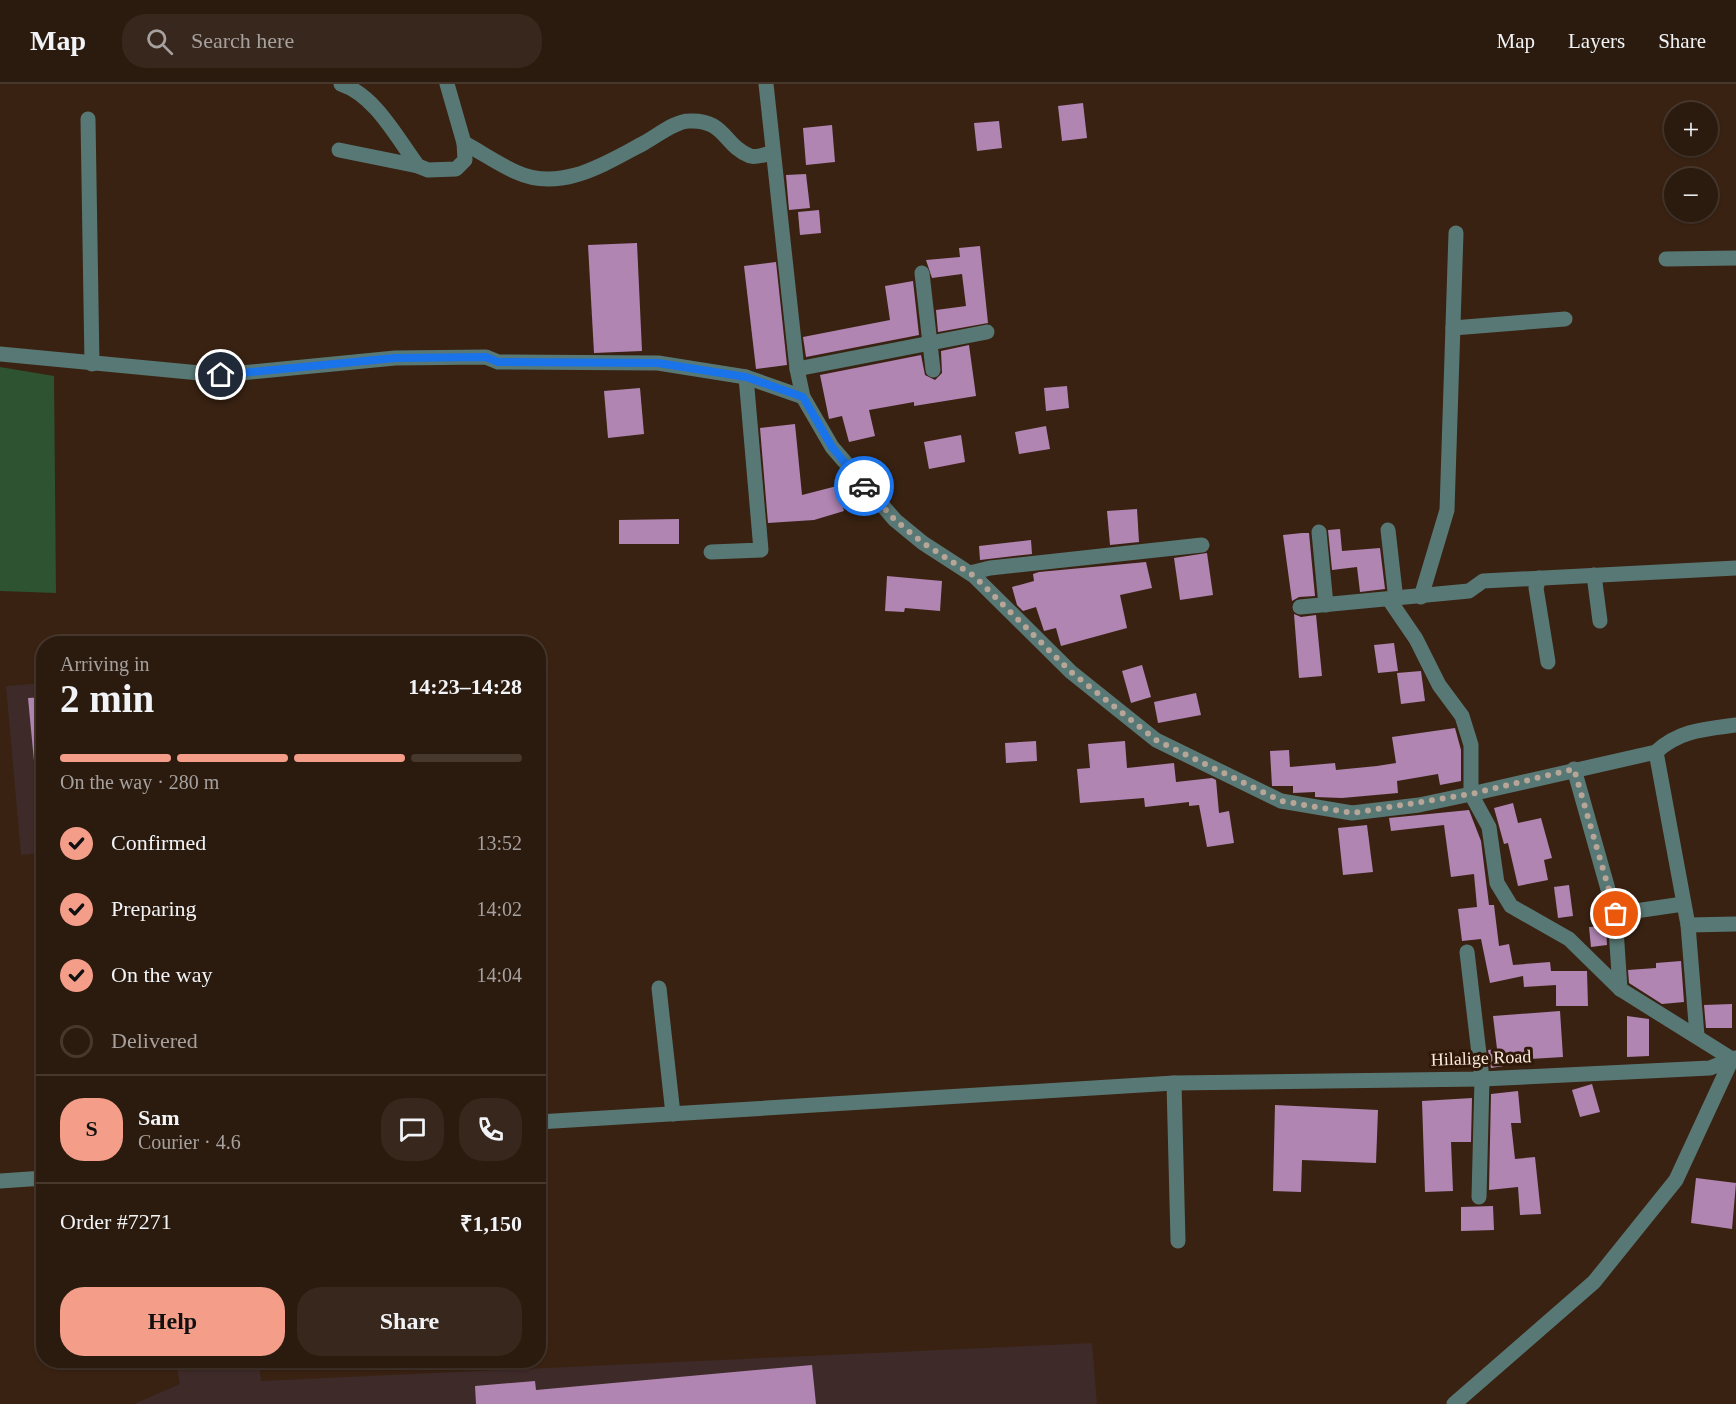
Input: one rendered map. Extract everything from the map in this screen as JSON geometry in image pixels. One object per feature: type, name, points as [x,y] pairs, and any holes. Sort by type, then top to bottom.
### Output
[{"type":"street","points":[[339,150],[428,170],[456,169],[465,160],[464,143],[447,84]]},
{"type":"street","points":[[766,84],[797,369],[803,397],[832,447],[895,520],[970,573],[1071,672],[1156,740],[1281,801],[1352,813],[1471,794],[1656,752],[1669,739],[1686,732],[1736,725]]},
{"type":"street","points":[[352,86],[370,103],[418,166]]},
{"type":"street","points":[[88,119],[92,364]]},
{"type":"street","points":[[464,143],[517,173],[539,178],[567,178],[598,168],[686,121],[705,121],[722,131],[736,147],[752,157],[772,153]]},
{"type":"street","points":[[1421,597],[1447,510],[1456,232]]},
{"type":"street","points":[[1666,259],[1736,258]]},
{"type":"street","points":[[922,273],[933,370]]},
{"type":"street","points":[[1453,328],[1565,319]]},
{"type":"street","points":[[797,369],[987,332]]},
{"type":"street","points":[[0,354],[221,375],[395,358],[486,357],[498,362],[658,363],[746,377],[803,397]]},
{"type":"street","points":[[711,552],[761,550],[746,377]]},
{"type":"street","points":[[1388,530],[1393,600],[1439,685],[1462,716],[1471,745],[1471,794],[1490,827],[1497,883],[1511,906],[1569,939],[1620,989],[1734,1058],[1676,1180],[1594,1282],[1454,1404]]},
{"type":"street","points":[[1319,532],[1326,605]]},
{"type":"street","points":[[970,573],[990,568],[1202,544]]},
{"type":"street","points":[[1300,607],[1469,591],[1483,581],[1736,568]]},
{"type":"street","points":[[1594,575],[1599,621]]},
{"type":"street","points":[[1539,578],[1536,588],[1548,662]]},
{"type":"street","points":[[1656,752],[1688,925],[1697,1036]]},
{"type":"street","points":[[1574,769],[1616,914],[1620,989]]},
{"type":"street","points":[[1616,914],[1683,904]]},
{"type":"street","points":[[1688,925],[1736,924]]},
{"type":"street","points":[[1467,951],[1482,1078],[1479,1197]]},
{"type":"street","points":[[659,988],[673,1113]]},
{"type":"street","name":"Hilalige Road","points":[[546,1121],[1174,1083],[1482,1078],[1710,1068],[1734,1058]]},
{"type":"street","points":[[1174,1083],[1178,1241]]},
{"type":"street","points":[[0,1181],[36,1179]]},
{"type":"shaded area","points":[[36,684],[36,854],[21,855],[6,686]]},
{"type":"shaded area","points":[[1092,1343],[1097,1404],[134,1404],[180,1384],[177,1368],[260,1368],[261,1381]]},
{"type":"green space","points":[[0,367],[54,376],[56,593],[0,591]]},
{"type":"building","points":[[1083,103],[1087,138],[1062,141],[1058,106]]},
{"type":"building","points":[[999,121],[1002,148],[977,151],[974,123]]},
{"type":"building","points":[[832,125],[835,162],[806,165],[803,128]]},
{"type":"building","points":[[806,174],[810,208],[789,210],[786,175]]},
{"type":"building","points":[[819,210],[821,233],[800,235],[798,212]]},
{"type":"building","points":[[637,243],[642,351],[594,353],[588,245]]},
{"type":"building","points":[[980,246],[988,323],[938,332],[936,310],[966,306],[962,274],[932,278],[926,260],[960,257],[959,248]]},
{"type":"building","points":[[776,262],[787,365],[756,369],[744,266]]},
{"type":"building","points":[[913,281],[919,335],[806,357],[803,337],[890,320],[885,286]]},
{"type":"building","points":[[969,345],[976,396],[914,406],[914,402],[869,410],[875,436],[849,442],[842,416],[829,419],[820,375],[921,355],[925,375],[935,380],[942,373],[941,351]]},
{"type":"building","points":[[1067,386],[1069,408],[1046,411],[1044,388]]},
{"type":"building","points":[[640,388],[644,434],[608,438],[604,391]]},
{"type":"building","points":[[795,424],[802,495],[837,486],[844,511],[814,520],[768,523],[760,428]]},
{"type":"building","points":[[1046,426],[1050,449],[1019,454],[1015,432]]},
{"type":"building","points":[[961,435],[965,462],[929,469],[924,442]]},
{"type":"building","points":[[1137,509],[1139,542],[1110,545],[1107,511]]},
{"type":"building","points":[[679,519],[679,544],[619,544],[619,520]]},
{"type":"building","points":[[1340,529],[1342,551],[1380,548],[1385,589],[1360,592],[1357,567],[1332,570],[1328,530]]},
{"type":"building","points":[[1309,533],[1315,596],[1299,597],[1292,601],[1283,535]]},
{"type":"building","points":[[1031,540],[1032,554],[980,560],[979,546]]},
{"type":"building","points":[[1207,553],[1213,595],[1180,600],[1174,558]]},
{"type":"building","points":[[1146,562],[1152,588],[1120,595],[1127,628],[1061,646],[1056,628],[1044,631],[1036,607],[1023,611],[1017,605],[1012,587],[1034,581],[1033,574],[1039,572]]},
{"type":"building","points":[[887,576],[942,581],[940,611],[905,608],[904,612],[885,611]]},
{"type":"building","points":[[1294,614],[1301,617],[1316,615],[1322,676],[1299,678]]},
{"type":"building","points":[[1394,643],[1398,671],[1378,673],[1374,645]]},
{"type":"building","points":[[1142,665],[1151,697],[1131,703],[1122,671]]},
{"type":"building","points":[[1421,671],[1425,701],[1401,704],[1397,673]]},
{"type":"building","points":[[1196,693],[1201,715],[1158,723],[1154,702]]},
{"type":"building","points":[[28,698],[36,698],[36,761],[34,761]]},
{"type":"building","points":[[1455,728],[1461,750],[1461,781],[1440,785],[1438,774],[1397,781],[1398,793],[1342,798],[1315,797],[1315,792],[1293,793],[1293,786],[1272,786],[1270,751],[1289,750],[1290,767],[1335,763],[1336,770],[1377,766],[1396,763],[1392,737]]},
{"type":"building","points":[[1036,741],[1037,761],[1006,763],[1005,743]]},
{"type":"building","points":[[1125,741],[1127,768],[1174,763],[1176,782],[1212,778],[1216,780],[1219,813],[1229,811],[1234,843],[1207,847],[1199,805],[1189,806],[1189,802],[1145,807],[1144,798],[1080,803],[1077,769],[1090,768],[1088,744]]},
{"type":"building","points":[[1513,803],[1518,823],[1541,818],[1552,858],[1544,860],[1548,880],[1518,886],[1508,843],[1504,844],[1494,808]]},
{"type":"building","points":[[1469,810],[1481,841],[1489,905],[1494,905],[1499,946],[1509,944],[1513,965],[1550,962],[1551,971],[1587,971],[1588,1006],[1556,1006],[1556,985],[1524,987],[1523,976],[1490,983],[1481,939],[1462,941],[1458,909],[1477,907],[1474,874],[1451,877],[1444,825],[1391,831],[1389,818]]},
{"type":"building","points":[[1367,825],[1373,872],[1343,875],[1338,828]]},
{"type":"building","points":[[1569,885],[1573,916],[1558,918],[1554,887]]},
{"type":"building","points":[[1606,926],[1607,945],[1591,947],[1589,927]]},
{"type":"building","points":[[1681,961],[1684,1002],[1662,1004],[1629,983],[1628,970],[1656,968],[1656,963]]},
{"type":"building","points":[[1732,1004],[1732,1028],[1706,1028],[1704,1005]]},
{"type":"building","points":[[1560,1011],[1563,1057],[1530,1059],[1530,1062],[1491,1068],[1488,1050],[1497,1049],[1493,1016]]},
{"type":"building","points":[[1627,1016],[1649,1019],[1649,1056],[1627,1057]]},
{"type":"building","points":[[1592,1084],[1600,1112],[1580,1117],[1572,1090]]},
{"type":"building","points":[[1518,1091],[1521,1123],[1511,1123],[1515,1159],[1535,1157],[1541,1214],[1520,1215],[1518,1187],[1489,1190],[1491,1094]]},
{"type":"building","points":[[1472,1098],[1471,1142],[1451,1142],[1453,1191],[1425,1192],[1422,1101]]},
{"type":"building","points":[[1275,1105],[1378,1110],[1376,1163],[1302,1160],[1301,1192],[1273,1191]]},
{"type":"building","points":[[1696,1178],[1736,1183],[1732,1229],[1691,1223]]},
{"type":"building","points":[[1493,1206],[1494,1230],[1461,1231],[1461,1207]]},
{"type":"building","points":[[812,1365],[816,1404],[476,1404],[475,1386],[535,1381],[536,1390]]},
{"type":"way so far","points":[[864,486],[895,520],[923,543],[974,576],[1071,672],[1156,740],[1281,801],[1352,813],[1419,805],[1574,769],[1616,914]]},
{"type":"route","points":[[221,375],[395,358],[486,357],[498,362],[658,363],[746,377],[803,397],[832,447],[864,486]]}]
